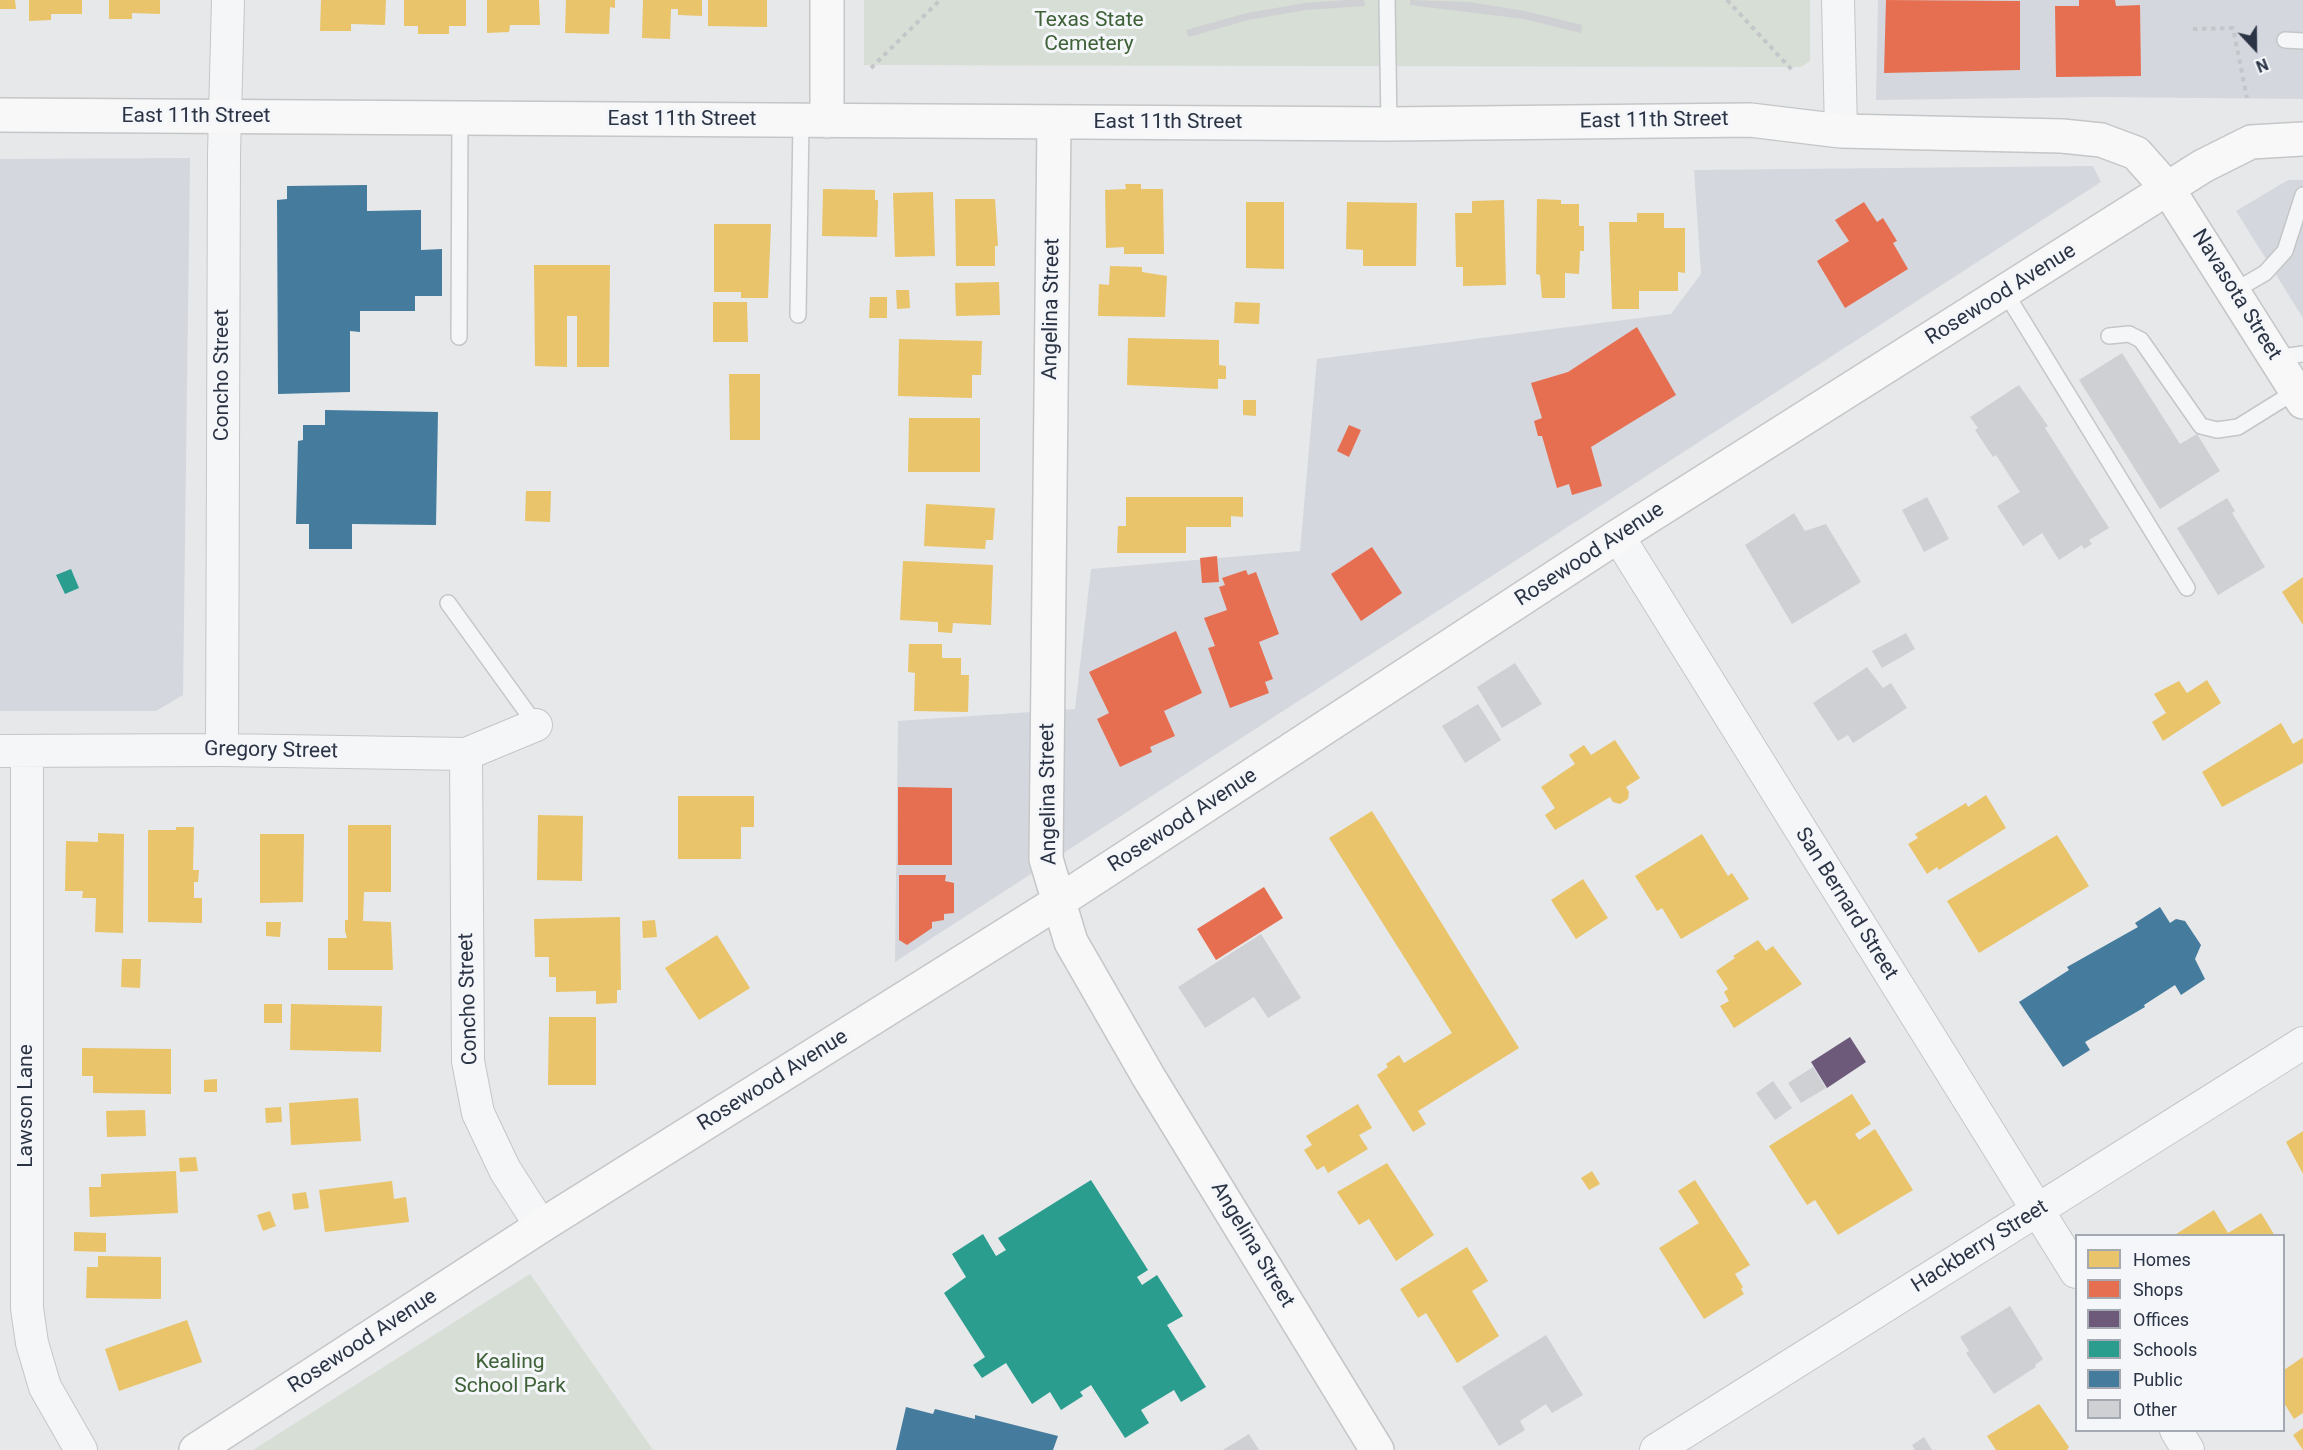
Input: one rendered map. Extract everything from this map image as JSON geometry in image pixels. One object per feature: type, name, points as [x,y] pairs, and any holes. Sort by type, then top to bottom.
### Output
[{"type":"street","name":"Concho Street","points":[[222,750],[225,116],[228,0]]},
{"type":"street","points":[[814,121],[827,0]]},
{"type":"street","points":[[1838,0],[1841,131]]},
{"type":"street","name":"East 11th Street","points":[[0,115],[1389,124],[1750,120],[1841,131],[2062,136],[2101,140],[2136,153],[2168,189]]},
{"type":"street","name":"Angelina Street","points":[[1054,122],[1046,859],[1071,942],[1136,1055],[1377,1450]]},
{"type":"street","points":[[2168,189],[2212,161],[2251,142],[2303,139]]},
{"type":"street","name":"Rosewood Avenue","points":[[196,1450],[541,1226],[1058,902],[1618,536],[2168,189]]},
{"type":"street","name":"Navasota Street","points":[[2168,189],[2234,291],[2289,356],[2300,396]]},
{"type":"street","name":"San Bernard Street","points":[[1618,536],[2075,1270]]},
{"type":"street","name":"Gregory Street","points":[[13,751],[222,750],[466,754],[536,725]]},
{"type":"street","name":"Lawson Lane","points":[[13,751],[27,1308],[32,1343],[45,1387],[81,1450]]},
{"type":"street","name":"Concho Street","points":[[466,754],[468,1061],[478,1113],[506,1170],[541,1226]]},
{"type":"street","name":"Hackberry Street","points":[[1660,1449],[2303,1043]]},
{"type":"street","points":[[2177,1432],[2188,1450]]},
{"type":"lane","points":[[1387,0],[1389,124]]},
{"type":"lane","points":[[2285,40],[2303,40]]},
{"type":"lane","points":[[459,337],[460,118]]},
{"type":"lane","points":[[798,315],[814,121]]},
{"type":"lane","points":[[2234,291],[2265,273],[2285,250],[2303,195]]},
{"type":"lane","points":[[2005,292],[2187,588]]},
{"type":"lane","points":[[2109,336],[2129,334],[2141,340],[2201,426],[2217,430],[2238,427],[2300,396]]},
{"type":"lane","points":[[448,603],[536,725]]},
{"type":"path","points":[[871,68],[940,0]]},
{"type":"path","points":[[1727,0],[1792,70]]},
{"type":"path","points":[[2193,29],[2233,28],[2247,98]]},
{"type":"shaded area","points":[[1878,0],[2303,0],[2303,99],[2099,97],[1876,100]]},
{"type":"shaded area","points":[[190,158],[183,695],[156,711],[0,711],[0,159]]},
{"type":"shaded area","points":[[2093,166],[2101,182],[895,962],[898,721],[1075,709],[1091,569],[1300,551],[1317,359],[1671,314],[1701,274],[1694,170]]},
{"type":"shaded area","points":[[2288,180],[2303,180],[2303,318],[2236,211]]},
{"type":"green space","name":"Texas State Cemetery","points":[[864,0],[1810,0],[1810,61],[1801,67],[864,65]]},
{"type":"green space","name":"Kealing School Park","points":[[530,1274],[653,1450],[253,1450]]},
{"type":"building: Homes","points":[[0,0],[15,0],[16,9],[0,9]]},
{"type":"building: Homes","points":[[29,0],[82,0],[82,14],[51,14],[51,20],[29,21]]},
{"type":"building: Homes","points":[[109,0],[160,0],[160,14],[132,13],[132,19],[109,19]]},
{"type":"building: Homes","points":[[321,0],[386,0],[385,25],[351,24],[351,31],[320,31]]},
{"type":"building: Homes","points":[[404,0],[466,0],[466,26],[449,26],[449,34],[418,34],[418,26],[404,26]]},
{"type":"building: Homes","points":[[487,0],[539,0],[540,25],[510,25],[509,32],[487,33]]},
{"type":"building: Homes","points":[[566,0],[615,0],[615,8],[610,7],[609,34],[565,33]]},
{"type":"building: Homes","points":[[643,0],[702,0],[702,16],[678,15],[678,9],[671,9],[670,39],[642,38]]},
{"type":"building: Homes","points":[[708,0],[767,0],[767,27],[708,26]]},
{"type":"building: Homes","points":[[1125,184],[1141,184],[1141,189],[1163,189],[1164,254],[1124,254],[1124,247],[1106,248],[1105,190],[1126,189]]},
{"type":"building: Homes","points":[[823,189],[875,190],[875,200],[878,200],[877,237],[822,236]]},
{"type":"building: Homes","points":[[933,192],[935,256],[895,257],[893,193]]},
{"type":"building: Homes","points":[[955,199],[995,199],[998,246],[995,246],[995,266],[956,266]]},
{"type":"building: Homes","points":[[1537,199],[1561,200],[1561,204],[1579,204],[1579,226],[1584,226],[1584,251],[1580,251],[1579,274],[1565,273],[1565,298],[1542,298],[1540,275],[1536,274]]},
{"type":"building: Homes","points":[[1504,200],[1506,285],[1463,286],[1463,267],[1456,267],[1455,213],[1472,213],[1472,201]]},
{"type":"building: Homes","points":[[1246,202],[1284,202],[1284,269],[1246,268]]},
{"type":"building: Homes","points":[[1347,202],[1417,203],[1416,266],[1363,266],[1363,250],[1346,249]]},
{"type":"building: Homes","points":[[1637,213],[1664,213],[1664,228],[1685,228],[1685,273],[1678,272],[1678,291],[1639,291],[1639,309],[1612,309],[1609,222],[1637,222]]},
{"type":"building: Homes","points":[[714,224],[771,224],[768,298],[741,298],[741,292],[714,292]]},
{"type":"building: Homes","points":[[534,265],[610,265],[609,367],[577,367],[577,316],[567,316],[567,367],[535,366]]},
{"type":"building: Homes","points":[[1110,266],[1142,267],[1142,272],[1167,276],[1165,317],[1098,316],[1099,284],[1109,285]]},
{"type":"building: Homes","points":[[999,282],[1000,315],[956,316],[955,283]]},
{"type":"building: Homes","points":[[896,290],[909,290],[910,308],[897,309]]},
{"type":"building: Homes","points":[[870,297],[887,297],[887,318],[869,318]]},
{"type":"building: Homes","points":[[713,302],[747,302],[748,342],[713,342]]},
{"type":"building: Homes","points":[[1235,302],[1260,303],[1259,324],[1234,323]]},
{"type":"building: Homes","points":[[1128,338],[1219,340],[1219,365],[1226,366],[1226,379],[1218,379],[1218,389],[1127,385]]},
{"type":"building: Homes","points":[[899,339],[982,341],[981,375],[972,375],[972,398],[898,396]]},
{"type":"building: Homes","points":[[729,374],[760,374],[760,440],[730,440]]},
{"type":"building: Homes","points":[[1243,400],[1256,400],[1256,416],[1243,415]]},
{"type":"building: Homes","points":[[909,418],[980,418],[980,472],[908,472]]},
{"type":"building: Homes","points":[[526,491],[551,491],[550,522],[525,521]]},
{"type":"building: Homes","points":[[1126,497],[1243,497],[1243,517],[1231,516],[1231,527],[1186,527],[1186,553],[1117,553],[1118,526],[1126,526]]},
{"type":"building: Homes","points":[[926,504],[995,508],[993,540],[986,540],[985,549],[924,546]]},
{"type":"building: Homes","points":[[903,561],[993,565],[991,625],[953,623],[952,633],[938,632],[938,622],[900,620]]},
{"type":"building: Homes","points":[[2303,577],[2303,625],[2282,592]]},
{"type":"building: Homes","points":[[909,644],[942,644],[942,658],[961,658],[961,675],[969,675],[968,712],[914,711],[915,673],[908,672]]},
{"type":"building: Homes","points":[[2207,680],[2221,703],[2163,741],[2152,722],[2166,713],[2154,694],[2179,681],[2187,693]]},
{"type":"building: Homes","points":[[2281,723],[2293,744],[2303,738],[2303,763],[2222,807],[2202,772]]},
{"type":"building: Homes","points":[[1615,740],[1640,778],[1626,787],[1629,792],[1628,799],[1620,804],[1613,802],[1610,797],[1555,830],[1545,815],[1555,808],[1541,787],[1575,764],[1569,755],[1584,745],[1591,755]]},
{"type":"building: Homes","points":[[1986,795],[2006,828],[1939,870],[1937,867],[1927,874],[1908,844],[1918,838],[1915,834],[1966,803],[1968,807]]},
{"type":"building: Homes","points":[[678,796],[754,796],[754,827],[741,827],[741,859],[678,859]]},
{"type":"building: Homes","points":[[1372,811],[1519,1048],[1418,1111],[1426,1124],[1413,1132],[1377,1075],[1388,1067],[1386,1064],[1399,1055],[1404,1063],[1452,1033],[1329,838]]},
{"type":"building: Homes","points":[[538,815],[583,816],[582,881],[537,880]]},
{"type":"building: Homes","points":[[348,825],[391,825],[391,892],[364,892],[363,921],[391,922],[393,970],[328,970],[328,938],[347,938],[345,920],[348,920]]},
{"type":"building: Homes","points":[[176,827],[194,827],[193,870],[199,870],[198,882],[194,882],[194,898],[202,898],[202,923],[148,922],[148,830],[176,830]]},
{"type":"building: Homes","points":[[98,833],[124,834],[123,933],[95,932],[96,898],[82,898],[83,891],[65,891],[66,841],[98,842]]},
{"type":"building: Homes","points":[[260,834],[304,834],[303,902],[260,903]]},
{"type":"building: Homes","points":[[1702,834],[1728,876],[1732,873],[1749,899],[1681,939],[1662,908],[1657,911],[1635,876]]},
{"type":"building: Homes","points":[[2057,835],[2089,886],[1979,953],[1947,901]]},
{"type":"building: Homes","points":[[1583,879],[1608,918],[1576,939],[1551,900]]},
{"type":"building: Homes","points":[[620,917],[621,990],[617,990],[617,1003],[596,1004],[596,991],[556,992],[556,977],[549,977],[549,957],[535,957],[534,919]]},
{"type":"building: Homes","points":[[655,920],[657,937],[643,938],[642,921]]},
{"type":"building: Homes","points":[[266,922],[281,922],[280,937],[266,936]]},
{"type":"building: Homes","points":[[717,935],[750,988],[699,1020],[665,968]]},
{"type":"building: Homes","points":[[1758,940],[1766,951],[1773,946],[1802,984],[1734,1028],[1720,1006],[1729,1001],[1724,992],[1728,989],[1716,971],[1735,958],[1733,956]]},
{"type":"building: Homes","points":[[122,959],[141,959],[140,988],[121,987]]},
{"type":"building: Homes","points":[[264,1004],[282,1004],[282,1023],[264,1023]]},
{"type":"building: Homes","points":[[291,1004],[382,1006],[381,1052],[290,1050]]},
{"type":"building: Homes","points":[[549,1017],[596,1017],[596,1085],[548,1085]]},
{"type":"building: Homes","points":[[82,1048],[171,1049],[171,1094],[93,1093],[93,1076],[82,1076]]},
{"type":"building: Homes","points":[[217,1079],[217,1092],[204,1092],[204,1080]]},
{"type":"building: Homes","points":[[1852,1094],[1871,1124],[1855,1134],[1859,1140],[1875,1129],[1913,1190],[1838,1235],[1815,1200],[1807,1205],[1769,1146]]},
{"type":"building: Homes","points":[[358,1098],[361,1141],[291,1145],[289,1103]]},
{"type":"building: Homes","points":[[1358,1104],[1372,1128],[1359,1135],[1368,1149],[1328,1173],[1324,1166],[1317,1170],[1304,1150],[1312,1145],[1306,1136]]},
{"type":"building: Homes","points":[[281,1107],[282,1122],[266,1123],[265,1108]]},
{"type":"building: Homes","points":[[145,1110],[146,1136],[107,1137],[106,1111]]},
{"type":"building: Homes","points":[[2303,1131],[2303,1174],[2286,1142]]},
{"type":"building: Homes","points":[[196,1157],[198,1171],[180,1172],[179,1158]]},
{"type":"building: Homes","points":[[1387,1163],[1434,1235],[1396,1261],[1369,1219],[1359,1225],[1337,1192]]},
{"type":"building: Homes","points":[[176,1171],[178,1213],[90,1217],[89,1187],[101,1187],[101,1174]]},
{"type":"building: Homes","points":[[1592,1171],[1600,1184],[1589,1190],[1581,1178]]},
{"type":"building: Homes","points":[[1695,1180],[1750,1265],[1735,1274],[1743,1287],[1741,1289],[1744,1294],[1704,1319],[1659,1248],[1699,1223],[1678,1191]]},
{"type":"building: Homes","points":[[392,1181],[394,1199],[406,1197],[409,1222],[325,1232],[319,1190]]},
{"type":"building: Homes","points":[[306,1192],[309,1208],[294,1210],[292,1194]]},
{"type":"building: Homes","points":[[2214,1210],[2228,1233],[2261,1213],[2274,1234],[2176,1234]]},
{"type":"building: Homes","points":[[270,1211],[276,1226],[263,1231],[257,1215]]},
{"type":"building: Homes","points":[[74,1232],[106,1233],[106,1252],[74,1251]]},
{"type":"building: Homes","points":[[1467,1247],[1488,1281],[1472,1291],[1499,1336],[1457,1363],[1426,1313],[1418,1318],[1400,1289]]},
{"type":"building: Homes","points":[[98,1256],[161,1257],[161,1299],[86,1298],[87,1267],[98,1267]]},
{"type":"building: Homes","points":[[187,1320],[202,1362],[119,1391],[105,1349]]},
{"type":"building: Homes","points":[[2303,1357],[2303,1413],[2294,1419],[2285,1405],[2285,1369]]},
{"type":"building: Homes","points":[[2039,1404],[2069,1447],[2067,1450],[1996,1450],[1987,1436]]},
{"type":"building: Homes","points":[[2303,1428],[2303,1450],[2293,1435]]},
{"type":"building: Shops","points":[[1886,0],[2020,1],[2020,70],[1884,73]]},
{"type":"building: Shops","points":[[2079,0],[2115,0],[2116,6],[2140,5],[2141,76],[2056,77],[2055,6],[2079,6]]},
{"type":"building: Shops","points":[[1864,202],[1877,222],[1883,218],[1897,241],[1893,243],[1908,269],[1845,308],[1817,261],[1849,241],[1835,220]]},
{"type":"building: Shops","points":[[1637,327],[1676,395],[1591,447],[1602,486],[1572,495],[1569,484],[1557,488],[1542,436],[1538,436],[1534,421],[1542,418],[1531,383],[1568,372]]},
{"type":"building: Shops","points":[[1349,425],[1361,430],[1349,457],[1337,451]]},
{"type":"building: Shops","points":[[1372,547],[1402,593],[1361,621],[1331,574]]},
{"type":"building: Shops","points":[[1217,556],[1219,582],[1202,583],[1200,558]]},
{"type":"building: Shops","points":[[1246,570],[1248,575],[1256,572],[1279,634],[1259,642],[1273,679],[1265,682],[1269,693],[1230,708],[1208,648],[1215,646],[1204,618],[1227,610],[1219,587],[1225,585],[1222,578]]},
{"type":"building: Shops","points":[[1176,631],[1202,693],[1164,711],[1175,736],[1150,747],[1152,752],[1120,767],[1097,719],[1109,713],[1089,672]]},
{"type":"building: Shops","points":[[898,787],[952,788],[952,865],[898,865]]},
{"type":"building: Shops","points":[[899,875],[946,875],[945,881],[954,883],[954,913],[944,914],[944,920],[932,922],[932,928],[907,945],[899,940]]},
{"type":"building: Shops","points":[[1264,887],[1283,918],[1216,960],[1197,929]]},
{"type":"building: Offices","points":[[1850,1037],[1866,1062],[1827,1088],[1811,1062]]},
{"type":"building: Schools","points":[[71,569],[79,588],[65,594],[56,575]]},
{"type":"building: Schools","points":[[1091,1180],[1148,1270],[1137,1277],[1142,1285],[1157,1275],[1183,1316],[1167,1325],[1206,1387],[1181,1402],[1174,1390],[1141,1410],[1149,1423],[1125,1438],[1091,1385],[1080,1392],[1083,1396],[1061,1410],[1050,1392],[1032,1404],[1006,1363],[982,1378],[973,1365],[985,1357],[944,1293],[966,1277],[952,1254],[983,1234],[996,1256],[1006,1250],[998,1238]]},
{"type":"building: Public","points":[[367,185],[367,211],[421,210],[421,250],[442,249],[442,296],[415,296],[415,311],[360,311],[360,332],[350,331],[350,392],[278,394],[277,200],[287,199],[287,186]]},
{"type":"building: Public","points":[[325,410],[438,412],[436,525],[352,524],[352,549],[309,549],[309,524],[296,524],[298,441],[303,440],[303,425],[325,425]]},
{"type":"building: Public","points":[[2160,907],[2170,923],[2176,919],[2185,921],[2201,945],[2195,959],[2205,979],[2181,995],[2175,985],[2144,1005],[2145,1007],[2085,1042],[2090,1050],[2063,1067],[2019,1002],[2069,970],[2067,967],[2138,927],[2135,923]]},
{"type":"building: Public","points":[[906,1407],[933,1414],[935,1409],[975,1419],[975,1415],[1058,1436],[1053,1450],[896,1450]]},
{"type":"building: Other","points":[[1364,0],[1365,6],[1306,10],[1248,20],[1189,37],[1186,30],[1247,13],[1305,3]]},
{"type":"building: Other","points":[[1410,0],[1469,2],[1525,11],[1582,25],[1581,33],[1524,19],[1410,5]]},
{"type":"building: Other","points":[[2122,353],[2180,444],[2197,434],[2220,471],[2160,509],[2079,380]]},
{"type":"building: Other","points":[[2019,385],[2048,426],[2045,428],[2109,528],[2089,540],[2092,544],[2084,549],[2082,545],[2059,560],[2042,533],[2023,546],[1997,506],[2020,492],[1996,455],[1993,457],[1975,430],[1978,428],[1970,417]]},
{"type":"building: Other","points":[[1927,497],[1949,539],[1924,552],[1902,510]]},
{"type":"building: Other","points":[[2227,498],[2235,511],[2232,513],[2265,567],[2218,595],[2177,528]]},
{"type":"building: Other","points":[[1794,513],[1805,531],[1826,524],[1861,582],[1792,624],[1745,545]]},
{"type":"building: Other","points":[[1906,633],[1915,649],[1882,668],[1872,651]]},
{"type":"building: Other","points":[[1515,663],[1542,704],[1502,728],[1477,687]]},
{"type":"building: Other","points":[[1867,667],[1883,688],[1891,683],[1907,708],[1853,743],[1848,735],[1838,741],[1813,703]]},
{"type":"building: Other","points":[[1478,704],[1501,740],[1465,763],[1442,726]]},
{"type":"building: Other","points":[[1261,934],[1301,998],[1268,1018],[1254,997],[1205,1028],[1178,987]]},
{"type":"building: Other","points":[[1813,1067],[1826,1088],[1801,1103],[1788,1083]]},
{"type":"building: Other","points":[[1773,1081],[1792,1108],[1775,1120],[1756,1093]]},
{"type":"building: Other","points":[[2010,1306],[2043,1359],[2035,1365],[2036,1367],[1994,1394],[1966,1353],[1969,1351],[1960,1337]]},
{"type":"building: Other","points":[[1546,1335],[1583,1395],[1552,1413],[1546,1404],[1520,1421],[1525,1430],[1499,1446],[1462,1387]]},
{"type":"building: Other","points":[[1249,1434],[1259,1450],[1223,1450]]},
{"type":"building: Other","points":[[1924,1437],[1932,1450],[1915,1450],[1912,1445]]}]
